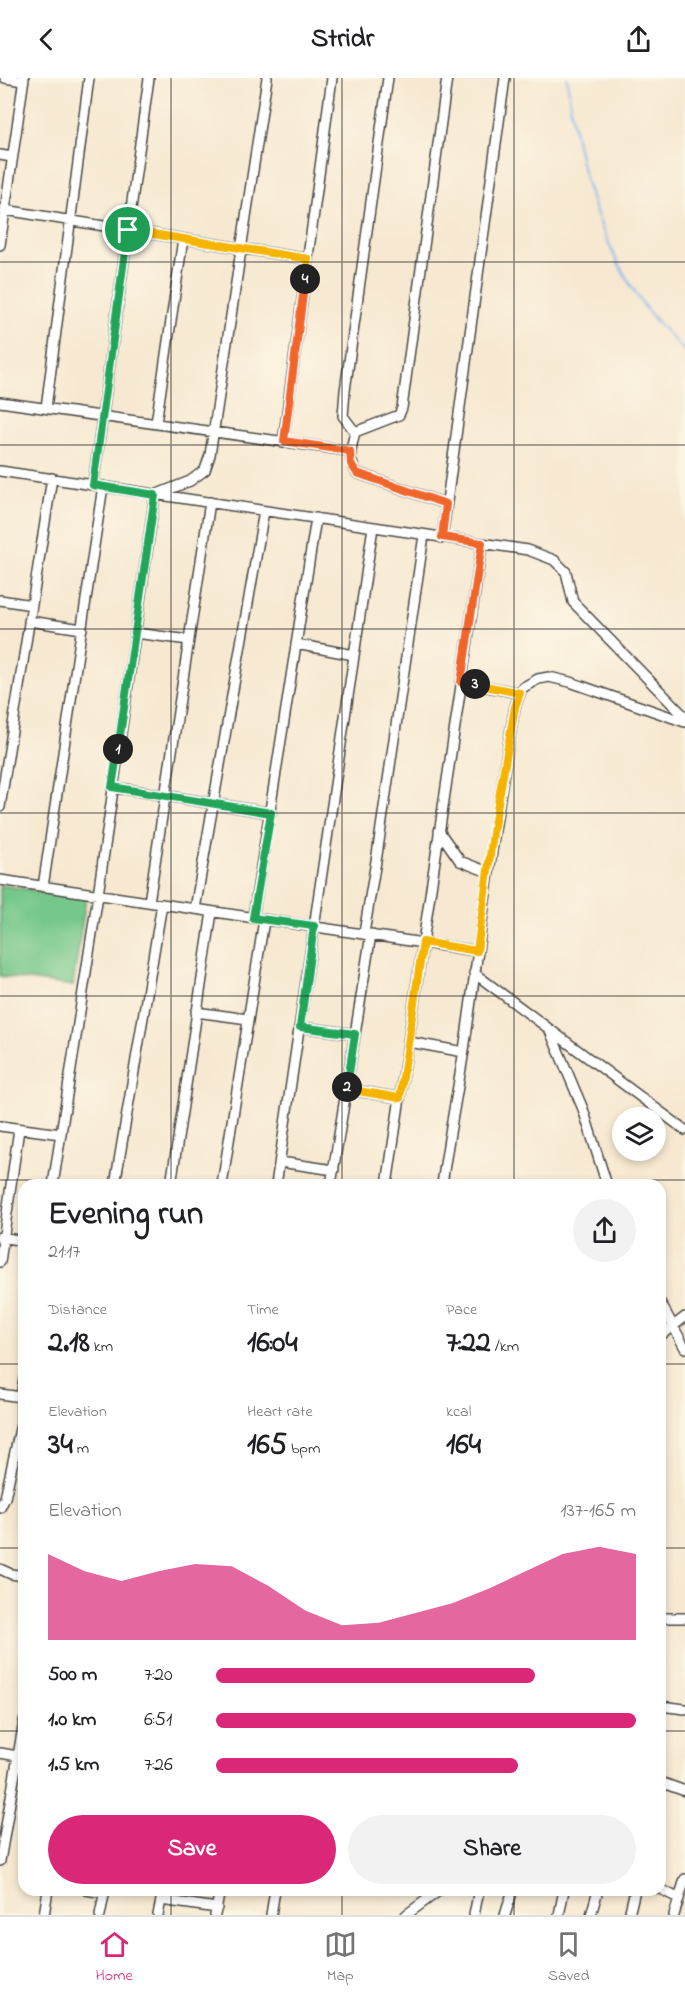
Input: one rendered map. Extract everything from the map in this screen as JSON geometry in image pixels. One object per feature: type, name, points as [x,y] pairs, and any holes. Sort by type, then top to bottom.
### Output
[{"type":"street","points":[[0,245],[24,79],[5,78]]},
{"type":"street","points":[[46,408],[89,78]]},
{"type":"street","points":[[43,887],[82,629],[98,486],[102,416],[149,78]]},
{"type":"street","points":[[155,495],[190,482],[205,470],[210,455],[267,78]]},
{"type":"street","points":[[284,442],[332,78]]},
{"type":"street","points":[[388,78],[344,397],[344,416],[355,432],[350,451],[351,464],[357,473],[446,504]]},
{"type":"street","points":[[355,432],[399,415],[402,408],[447,78]]},
{"type":"street","points":[[442,537],[505,78]]},
{"type":"street","points":[[0,155],[12,157]]},
{"type":"street","points":[[5,210],[308,259]]},
{"type":"street","points":[[156,423],[183,238]]},
{"type":"street","points":[[0,402],[350,451]]},
{"type":"street","points":[[0,471],[528,550],[554,560],[566,572],[573,602],[685,717]]},
{"type":"street","points":[[0,807],[52,478]]},
{"type":"street","points":[[54,1179],[98,895],[155,495]]},
{"type":"street","points":[[148,902],[210,502]]},
{"type":"street","points":[[195,909],[264,511]]},
{"type":"street","points":[[253,918],[316,518]]},
{"type":"street","points":[[277,1179],[373,527]]},
{"type":"street","points":[[332,1179],[355,1034],[377,855],[424,535]]},
{"type":"street","points":[[388,1179],[482,543]]},
{"type":"street","points":[[0,600],[32,605]]},
{"type":"street","points":[[29,621],[82,629]]},
{"type":"street","points":[[135,633],[189,640]]},
{"type":"street","points":[[296,644],[354,655]]},
{"type":"street","points":[[443,1179],[464,1052],[488,872],[511,731],[522,688],[538,679],[549,677],[570,681],[685,722]]},
{"type":"street","points":[[461,682],[520,693]]},
{"type":"street","points":[[112,787],[271,813]]},
{"type":"street","points":[[439,831],[460,861],[488,872]]},
{"type":"street","points":[[0,880],[477,951]]},
{"type":"street","points":[[116,1179],[162,904]]},
{"type":"street","points":[[172,1179],[212,912]]},
{"type":"street","points":[[223,1179],[264,920]]},
{"type":"street","points":[[474,974],[685,1130]]},
{"type":"street","points":[[196,1012],[248,1019]]},
{"type":"street","points":[[300,1027],[355,1034]]},
{"type":"street","points":[[549,1029],[583,1109],[604,1179]]},
{"type":"street","points":[[409,1042],[464,1052]]},
{"type":"street","points":[[346,1089],[400,1098]]},
{"type":"street","points":[[0,1126],[61,1134]]},
{"type":"street","points":[[0,1262],[19,1129]]},
{"type":"street","points":[[280,1162],[334,1170]]},
{"type":"street","points":[[2,1237],[18,1240]]},
{"type":"street","points":[[666,1313],[685,1348]]},
{"type":"street","points":[[666,1331],[685,1317]]},
{"type":"street","points":[[0,1394],[18,1397]]},
{"type":"street","points":[[0,1508],[5,1498],[18,1445]]},
{"type":"street","points":[[0,1569],[18,1575]]},
{"type":"street","points":[[666,1618],[685,1618]]},
{"type":"street","points":[[666,1707],[685,1709]]},
{"type":"street","points":[[0,1753],[18,1756]]},
{"type":"street","points":[[0,1861],[18,1772]]},
{"type":"street","points":[[666,1784],[685,1791]]},
{"type":"street","points":[[674,1915],[685,1879]]},
{"type":"street","points":[[666,1892],[678,1898]]},
{"type":"street","points":[[44,1915],[47,1896]]},
{"type":"street","points":[[100,1915],[103,1896]]},
{"type":"street","points":[[158,1915],[162,1896]]},
{"type":"street","points":[[161,1900],[216,1911],[218,1896]]},
{"type":"street","points":[[271,1915],[274,1896]]},
{"type":"street","points":[[405,1915],[432,1896]]},
{"type":"street","points":[[474,1915],[478,1896]]},
{"type":"street","points":[[505,1915],[511,1896]]},
{"type":"street","points":[[559,1915],[563,1896]]},
{"type":"street","points":[[591,1915],[596,1896]]},
{"type":"street","points":[[629,1915],[634,1896]]},
{"type":"green space","points":[[0,885],[86,898],[73,986],[0,976]]},
{"type":"waterway","points":[[567,78],[576,139],[591,198],[601,226],[628,281],[645,307],[685,352]]},
{"type":"route","points":[[128,230],[308,259],[284,441],[350,451],[351,464],[357,473],[446,504],[442,537],[482,543],[461,682],[520,693],[515,707],[494,826],[477,951],[423,942],[400,1098],[346,1089],[355,1034],[300,1027],[314,926],[253,918],[271,813],[112,787],[155,495],[93,485],[128,230]]}]
